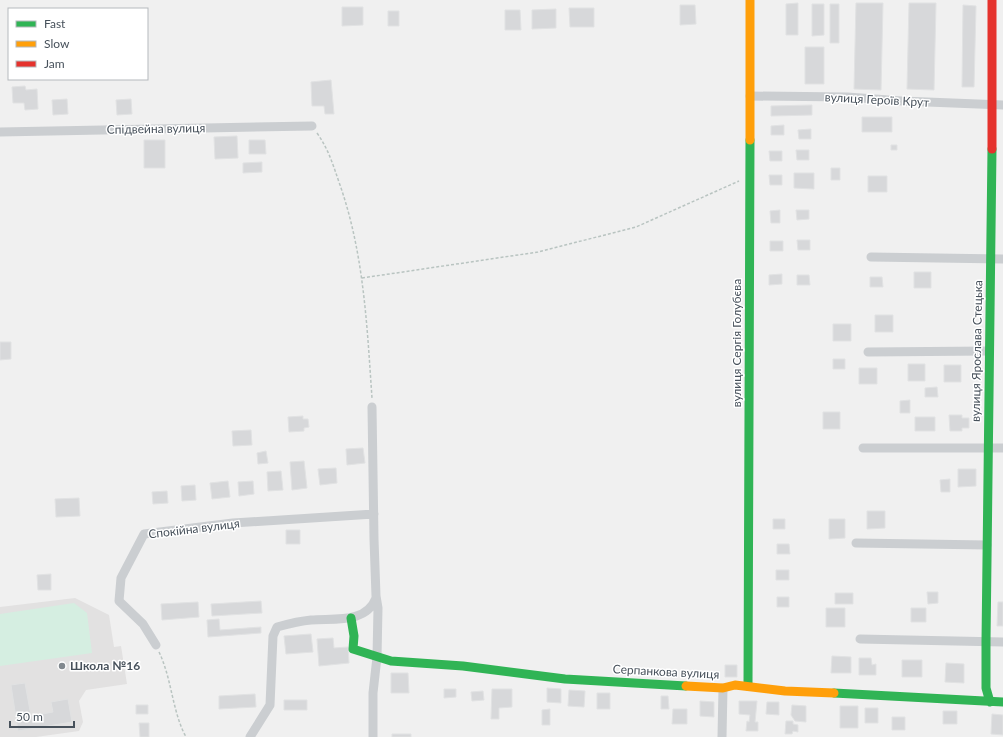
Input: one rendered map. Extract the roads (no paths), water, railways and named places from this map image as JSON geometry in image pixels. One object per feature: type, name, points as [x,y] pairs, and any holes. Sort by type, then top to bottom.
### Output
[{"type":"street","name":"вулиця Сергія Голубєва","points":[[748,686],[750,0]]},
{"type":"street","name":"вулиця Ярослава Стецька","points":[[990,702],[986,688],[986,545],[993,105],[992,0]]},
{"type":"street","name":"вулиця Героїв Крут","points":[[750,96],[847,97],[902,102],[1003,105]]},
{"type":"street","name":"Спідвейна вулиця","points":[[0,132],[312,126]]},
{"type":"street","points":[[871,257],[1003,259]]},
{"type":"street","points":[[868,352],[989,351]]},
{"type":"street","points":[[372,407],[376,596],[378,608],[377,657],[373,693],[373,737]]},
{"type":"street","points":[[863,448],[1003,448]]},
{"type":"street","name":"Спокійна вулиця","points":[[156,645],[143,624],[119,601],[121,578],[144,534],[233,524],[374,514]]},
{"type":"street","points":[[856,543],[986,545]]},
{"type":"street","points":[[250,737],[270,705],[273,636],[277,626],[309,620],[351,618],[362,615],[372,608],[376,596]]},
{"type":"street","name":"Серпанкова вулиця","points":[[351,618],[354,636],[353,649],[391,661],[463,666],[565,679],[723,688],[735,685],[785,691],[1003,702]]},
{"type":"street","points":[[860,639],[1003,642]]},
{"type":"street","points":[[722,737],[723,688]]},
{"type":"place","name":"Школа №16","points":[[62,666]]}]
